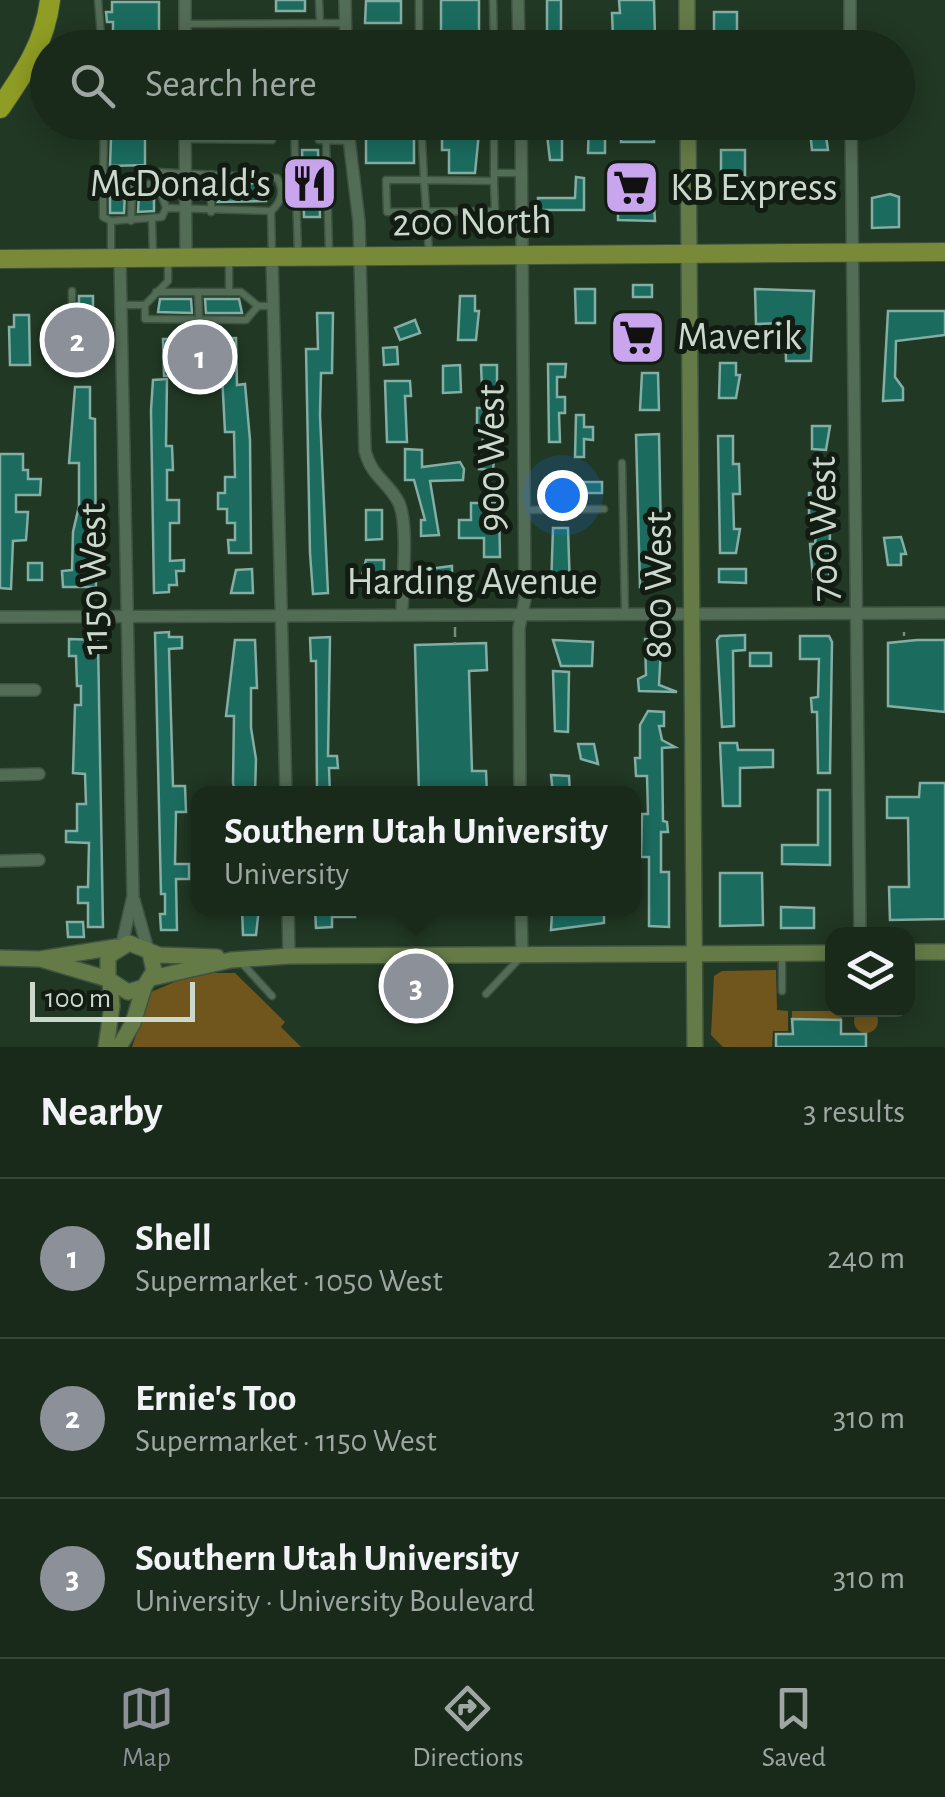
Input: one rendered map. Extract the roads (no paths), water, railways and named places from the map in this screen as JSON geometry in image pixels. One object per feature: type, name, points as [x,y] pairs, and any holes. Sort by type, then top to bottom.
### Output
[{"type":"highway","points":[[32,30],[38,0]]},
{"type":"highway","points":[[45,30],[50,0]]},
{"type":"highway","points":[[0,86],[30,40]]},
{"type":"highway","points":[[0,108],[30,65]]},
{"type":"main road","points":[[687,0],[688,30]]},
{"type":"main road","name":"800 West","points":[[688,140],[695,1047]]},
{"type":"main road","name":"200 North","points":[[0,259],[945,252]]},
{"type":"main road","points":[[0,958],[40,958],[136,944],[149,952],[235,960],[289,956],[825,953]]},
{"type":"main road","points":[[106,1047],[112,1006],[106,961],[119,945]]},
{"type":"main road","points":[[119,1047],[134,1023],[148,982],[149,952]]},
{"type":"main road","points":[[915,952],[945,952]]},
{"type":"main road","points":[[40,958],[109,980],[128,992],[148,982],[235,960]]},
{"type":"street","points":[[184,0],[185,30]]},
{"type":"street","points":[[345,0],[346,30]]},
{"type":"street","points":[[518,0],[519,30]]},
{"type":"street","points":[[850,0],[850,30]]},
{"type":"street","points":[[169,259],[186,208],[186,140]]},
{"type":"street","name":"900 West","points":[[520,786],[524,510],[521,140]]},
{"type":"street","name":"700 West","points":[[850,140],[860,927]]},
{"type":"street","points":[[347,141],[359,222],[365,451],[371,472],[392,491],[401,508],[402,615]]},
{"type":"street","points":[[272,259],[286,786]]},
{"type":"street","name":"1150 West","points":[[116,260],[132,896],[149,952]]},
{"type":"street","name":"Harding Avenue","points":[[0,617],[945,613]]},
{"type":"street","points":[[0,690],[35,690]]},
{"type":"street","points":[[0,775],[39,774]]},
{"type":"street","points":[[0,861],[39,860]]},
{"type":"street","name":"1150 West","points":[[119,945],[132,896]]},
{"type":"street","points":[[288,916],[289,956]]},
{"type":"street","points":[[522,916],[522,956]]},
{"type":"lane","points":[[98,0],[100,30]]},
{"type":"lane","points":[[319,0],[320,23]]},
{"type":"lane","points":[[419,30],[420,0]]},
{"type":"lane","points":[[493,0],[494,30]]},
{"type":"lane","points":[[185,24],[346,23]]},
{"type":"lane","points":[[103,140],[103,216],[110,221],[162,218],[166,208],[158,172],[272,175],[281,192],[272,211],[272,259]]},
{"type":"lane","points":[[295,140],[298,259]]},
{"type":"lane","points":[[319,140],[347,141]]},
{"type":"lane","points":[[422,140],[429,258]]},
{"type":"lane","points":[[494,140],[494,177],[495,211],[387,212],[386,180],[494,177],[522,173]]},
{"type":"lane","points":[[326,141],[330,259]]},
{"type":"lane","points":[[211,174],[211,212]]},
{"type":"lane","points":[[131,221],[132,184]]},
{"type":"lane","points":[[102,185],[158,184]]},
{"type":"lane","points":[[166,208],[272,211]]},
{"type":"lane","points":[[110,221],[116,260]]},
{"type":"lane","points":[[152,221],[169,259],[168,281],[144,305],[145,319],[246,320],[258,306]]},
{"type":"lane","points":[[229,259],[230,292]]},
{"type":"lane","points":[[72,291],[72,314]]},
{"type":"lane","points":[[154,292],[241,292],[258,306],[272,306]]},
{"type":"lane","points":[[198,292],[198,320]]},
{"type":"lane","points":[[120,305],[144,305]]},
{"type":"lane","points":[[622,463],[624,613]]},
{"type":"lane","points":[[524,510],[604,509]]},
{"type":"lane","points":[[782,953],[782,990]]},
{"type":"lane","points":[[486,994],[522,956]]},
{"type":"lane","points":[[235,960],[272,996]]},
{"type":"place","name":"McDonald's","points":[[310,184]]},
{"type":"place","name":"KB Express","points":[[631,188]]},
{"type":"place","name":"Maverik","points":[[638,337]]},
{"type":"place","name":"Ernie's Too","points":[[77,340]]},
{"type":"place","name":"Shell","points":[[200,357]]},
{"type":"place","name":"Southern Utah University","points":[[416,986]]}]
